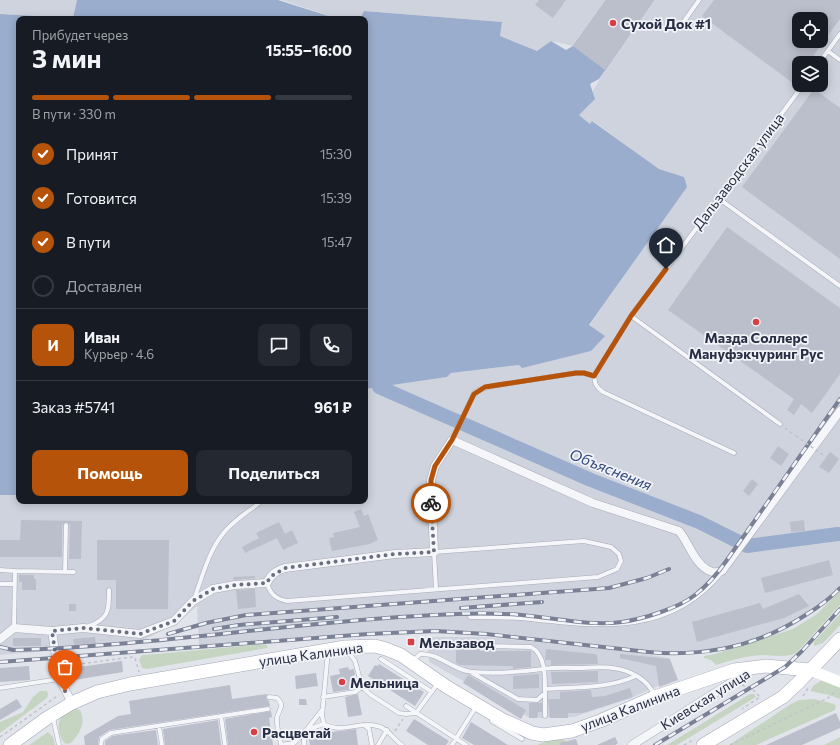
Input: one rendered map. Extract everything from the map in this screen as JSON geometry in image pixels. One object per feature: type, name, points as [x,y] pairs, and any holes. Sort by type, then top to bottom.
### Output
[{"type":"main road","points":[[703,745],[774,703],[798,683],[837,644]]},
{"type":"main road","name":"улица Калинина","points":[[10,745],[52,714],[97,692],[130,684],[345,647],[369,646],[386,648],[412,662],[435,686],[503,720],[532,733],[544,735],[572,731],[600,721],[655,697],[734,670],[757,666],[810,670]]},
{"type":"main road","points":[[810,670],[840,682]]},
{"type":"street","points":[[0,639],[14,628],[52,631],[83,628],[140,634],[174,621],[193,601],[219,587],[267,583],[270,577],[285,568],[395,554],[434,552],[431,480],[435,466],[452,440],[594,503],[679,531],[696,558],[704,567],[710,572],[722,571],[840,411]]},
{"type":"street","points":[[52,631],[59,678],[72,703]]},
{"type":"street","name":"Киевская улица","points":[[632,745],[734,682],[757,666]]},
{"type":"lane","points":[[680,27],[699,0]]},
{"type":"lane","points":[[825,56],[840,34]]},
{"type":"lane","points":[[828,52],[840,60]]},
{"type":"lane","name":"Дальзаводская улица","points":[[594,376],[631,316],[798,92]]},
{"type":"lane","points":[[718,198],[840,286]]},
{"type":"lane","points":[[631,316],[780,424]]},
{"type":"lane","points":[[452,440],[474,394],[485,387],[584,373],[594,376],[597,388],[603,392],[734,453]]},
{"type":"lane","points":[[193,601],[214,546],[222,534],[258,504]]},
{"type":"lane","points":[[65,572],[66,525]]},
{"type":"lane","points":[[267,583],[269,590],[277,598],[288,601],[598,577],[617,569],[621,561],[619,554],[611,547],[584,541],[434,552],[436,589]]},
{"type":"lane","points":[[0,570],[74,572]]},
{"type":"lane","points":[[14,628],[15,571]]},
{"type":"lane","points":[[470,617],[503,617],[592,626],[624,625],[652,618],[679,608],[696,599],[711,585],[722,571]]},
{"type":"lane","points":[[0,584],[15,584]]},
{"type":"lane","points":[[83,628],[98,623],[106,616],[109,607],[109,590]]},
{"type":"lane","points":[[484,646],[531,647],[539,652],[544,668],[545,716]]},
{"type":"lane","points":[[345,647],[355,661],[362,687],[379,702],[399,713],[416,713],[435,686]]},
{"type":"lane","points":[[324,724],[322,716],[328,650]]},
{"type":"lane","points":[[412,662],[420,654],[427,653],[436,656],[458,669],[472,672],[520,672],[544,668],[612,667],[636,676],[647,683],[655,697]]},
{"type":"lane","points":[[380,659],[435,686],[463,703]]},
{"type":"lane","points":[[472,672],[518,699],[537,700],[545,691],[606,686],[617,684],[636,676]]},
{"type":"lane","points":[[0,688],[59,678]]},
{"type":"lane","points":[[324,697],[355,692],[362,687]]},
{"type":"lane","points":[[269,697],[277,698],[282,705],[282,709],[277,718],[281,745],[294,743],[305,732],[323,708]]},
{"type":"lane","points":[[406,706],[466,745]]},
{"type":"lane","points":[[468,706],[481,714]]},
{"type":"lane","points":[[101,745],[102,739],[111,733],[268,709]]},
{"type":"lane","points":[[452,745],[474,710]]},
{"type":"lane","points":[[52,714],[59,744]]},
{"type":"lane","points":[[221,716],[225,745]]},
{"type":"lane","points":[[488,718],[522,739]]},
{"type":"lane","points":[[305,732],[324,724],[338,728],[364,724],[377,725],[387,730],[392,738],[402,745]]},
{"type":"lane","points":[[364,724],[369,729],[372,745]]},
{"type":"lane","points":[[159,726],[162,745]]},
{"type":"lane","points":[[378,745],[387,730]]},
{"type":"lane","points":[[304,745],[305,732]]},
{"type":"path","points":[[780,424],[826,457]]},
{"type":"path","points":[[0,737],[65,691],[71,685],[70,665],[133,657],[136,658],[138,671],[142,674]]},
{"type":"path","points":[[734,682],[751,688],[760,697]]},
{"type":"path","points":[[730,745],[828,698],[840,686]]},
{"type":"path","points":[[235,719],[233,721],[236,745]]},
{"type":"path","points":[[209,722],[212,723],[214,745]]},
{"type":"path","points":[[172,727],[170,731],[173,745]]},
{"type":"shaded area","points":[[0,0],[77,0],[73,16],[0,14]]},
{"type":"shaded area","points":[[282,0],[840,0],[840,588],[814,610],[771,635],[725,650],[700,653],[674,655],[486,634],[435,631],[368,634],[199,646],[197,606],[178,622],[138,643],[0,655],[0,495],[16,495],[16,504],[368,504],[368,389],[447,377],[451,373],[519,365],[589,326],[686,187],[684,177],[659,169],[593,121],[590,124],[579,115],[605,70],[573,46],[551,41],[537,51],[500,36],[502,22],[364,11],[362,16],[330,16]]},
{"type":"shaded area","points":[[427,637],[486,637],[625,651],[669,658],[672,680],[628,699],[574,717],[530,718],[429,662]]},
{"type":"green space","points":[[840,591],[840,605],[796,653],[792,655],[750,656],[716,665],[711,660],[704,658],[704,656],[715,654],[793,629],[817,614]]},
{"type":"green space","points":[[840,614],[840,625],[823,643],[814,646],[814,642]]},
{"type":"green space","points":[[264,644],[268,646],[267,648],[147,669],[142,668],[139,660],[142,655]]},
{"type":"green space","points":[[822,680],[840,686],[840,699],[810,691],[813,686]]},
{"type":"green space","points":[[40,691],[47,691],[47,698],[0,733],[0,722],[23,712],[33,697]]},
{"type":"green space","points":[[750,694],[754,694],[756,697],[677,745],[667,745]]},
{"type":"green space","points":[[814,699],[834,704],[836,706],[835,710],[756,745],[729,745],[791,704],[799,700]]},
{"type":"green space","points":[[74,708],[80,710],[82,714],[81,728],[71,743],[66,744],[61,738],[59,722],[63,715]]},
{"type":"green space","points":[[48,732],[53,737],[55,745],[29,745]]},
{"type":"green space","points":[[840,737],[840,745],[824,745]]},
{"type":"green space","points":[[551,739],[565,740],[567,745],[537,745]]},
{"type":"water","points":[[77,0],[278,0],[329,16],[73,16]]},
{"type":"water","points":[[606,0],[654,0],[599,79],[590,84],[595,99],[579,115],[590,124],[592,121],[659,169],[684,177],[687,187],[589,325],[605,336],[591,351],[522,368],[519,365],[451,373],[447,377],[368,389],[368,16],[362,16],[364,11],[502,22],[500,36],[537,51],[551,41],[566,50],[573,46]]},
{"type":"water","points":[[0,14],[36,16],[16,16],[16,495],[0,495]]},
{"type":"building","points":[[539,0],[566,0],[553,18],[535,5]]},
{"type":"building","name":"Сухой Док #1","points":[[606,0],[654,0],[605,70],[573,46]]},
{"type":"building","points":[[714,0],[840,0],[840,19],[828,36],[828,12],[792,12],[792,48],[819,48],[813,56],[792,56],[792,82],[702,16]]},
{"type":"building","points":[[812,92],[818,92],[840,108],[840,259],[742,187]]},
{"type":"building","points":[[727,227],[840,308],[840,374],[812,413],[801,404],[794,415],[787,410],[794,399],[668,310]]},
{"type":"building","points":[[778,446],[789,454],[781,466],[770,458]]},
{"type":"building","points":[[830,452],[839,459],[829,473],[819,467]]},
{"type":"building","points":[[752,479],[758,484],[749,496],[743,491]]},
{"type":"building","points":[[361,509],[364,516],[368,514],[378,540],[370,544],[332,551],[329,538],[334,537],[333,533],[360,527],[354,512]]},
{"type":"building","points":[[21,520],[82,521],[81,559],[69,559],[70,525],[66,522],[62,525],[62,557],[0,557],[0,540],[20,540]]},
{"type":"building","points":[[804,520],[805,531],[791,532],[790,522]]},
{"type":"building","points":[[279,522],[285,534],[292,530],[298,543],[283,550],[277,538],[245,553],[242,547],[259,538],[256,533]]},
{"type":"building","points":[[97,540],[169,540],[168,609],[116,609],[116,580],[97,580]]},
{"type":"building","points":[[829,560],[833,575],[765,593],[761,578]]},
{"type":"building","points":[[19,575],[34,575],[34,579],[36,579],[36,590],[22,590],[22,582],[19,582]]},
{"type":"building","points":[[255,576],[255,578],[234,580],[233,577]]},
{"type":"building","points":[[255,589],[256,607],[238,609],[236,590]]},
{"type":"building","points":[[799,594],[809,606],[784,618],[697,642],[692,622],[760,603],[763,609]]},
{"type":"building","points":[[69,604],[76,604],[76,611],[69,611]]},
{"type":"building","points":[[95,637],[96,644],[74,645],[73,639]]},
{"type":"building","points":[[13,638],[41,638],[41,646],[13,646]]},
{"type":"building","points":[[456,639],[480,641],[480,651],[531,651],[531,667],[513,669],[513,666],[460,665],[456,663]]},
{"type":"building","points":[[546,649],[594,654],[597,655],[598,664],[551,665],[551,660],[545,660]]},
{"type":"building","points":[[620,654],[670,659],[678,680],[659,687],[656,666],[620,658]]},
{"type":"building","points":[[122,661],[123,672],[74,680],[72,668]]},
{"type":"building","points":[[379,664],[424,692],[415,706],[368,676],[375,665],[378,666]]},
{"type":"building","points":[[29,666],[30,680],[0,682],[0,668]]},
{"type":"building","name":"Мельница","points":[[348,667],[349,670],[354,669],[355,675],[352,676],[354,689],[333,692],[330,676],[340,674],[339,669]]},
{"type":"building","points":[[598,671],[598,682],[552,684],[551,672]]},
{"type":"building","points":[[316,673],[318,686],[296,689],[295,676]]},
{"type":"building","points":[[539,674],[539,688],[513,689],[513,676]]},
{"type":"building","points":[[468,675],[526,710],[521,719],[463,683]]},
{"type":"building","points":[[230,685],[232,699],[267,694],[266,698],[269,701],[270,706],[110,730],[99,737],[98,745],[85,745],[84,736],[118,716],[131,714],[129,701]]},
{"type":"building","points":[[630,688],[633,697],[583,713],[568,713],[568,718],[550,718],[548,699],[560,699],[560,692],[591,690],[592,697],[605,696]]},
{"type":"building","points":[[358,694],[362,715],[348,717],[345,697]]},
{"type":"building","points":[[17,699],[22,707],[0,720],[0,709]]},
{"type":"building","points":[[299,699],[306,699],[307,705],[299,705]]},
{"type":"building","points":[[529,703],[542,703],[542,712],[538,712],[537,718],[529,718]]},
{"type":"building","points":[[271,711],[272,717],[269,718],[273,745],[228,745],[225,719]]},
{"type":"building","points":[[836,713],[840,722],[840,728],[802,745],[766,745]]},
{"type":"building","points":[[414,719],[449,741],[446,745],[428,745],[406,731]]},
{"type":"building","points":[[218,720],[221,745],[165,745],[163,729]]},
{"type":"building","points":[[471,722],[508,745],[474,745],[462,738]]},
{"type":"building","points":[[356,729],[358,745],[310,745],[308,735]]},
{"type":"building","points":[[156,730],[158,745],[105,745],[105,741],[112,736]]},
{"type":"building","points":[[615,737],[618,743],[615,745],[597,745]]},
{"type":"building","points":[[576,739],[578,745],[560,745],[560,743]]},
{"type":"waterway","name":"Объяснения","points":[[379,387],[591,480],[699,522],[747,546],[838,534]]},
{"type":"railway","points":[[0,647],[13,650],[66,648],[381,618],[446,614],[506,614],[576,622],[599,623],[622,622],[650,616],[688,600],[700,591],[720,570],[840,399]]},
{"type":"railway","points":[[168,634],[206,623],[246,615],[609,588],[647,578],[669,569]]},
{"type":"railway","points":[[0,662],[368,634],[435,631],[486,634],[648,652],[689,653],[729,648],[786,627],[828,600],[840,588]]},
{"type":"railway","points":[[461,608],[542,602]]},
{"type":"railway","points":[[655,745],[785,667],[802,651],[840,609]]},
{"type":"railway","points":[[214,629],[239,625],[337,617]]},
{"type":"way so far","points":[[65,691],[59,678],[52,631],[83,628],[140,634],[174,621],[190,606],[193,601],[206,592],[219,587],[267,583],[276,571],[285,568],[395,554],[434,552],[431,503]]},
{"type":"place","name":"Сухой Док #1","points":[[613,23]]},
{"type":"place","name":"Мазда Соллерс Мануфэкчуринг Рус","points":[[756,322]]},
{"type":"place","name":"Мельзавод","points":[[411,642]]},
{"type":"place","name":"Мельница","points":[[342,682]]},
{"type":"place","name":"Расцветай","points":[[254,732]]},
{"type":"route","points":[[431,503],[431,480],[435,466],[452,440],[474,394],[485,387],[576,373],[584,373],[594,376],[631,316],[666,269]]}]
